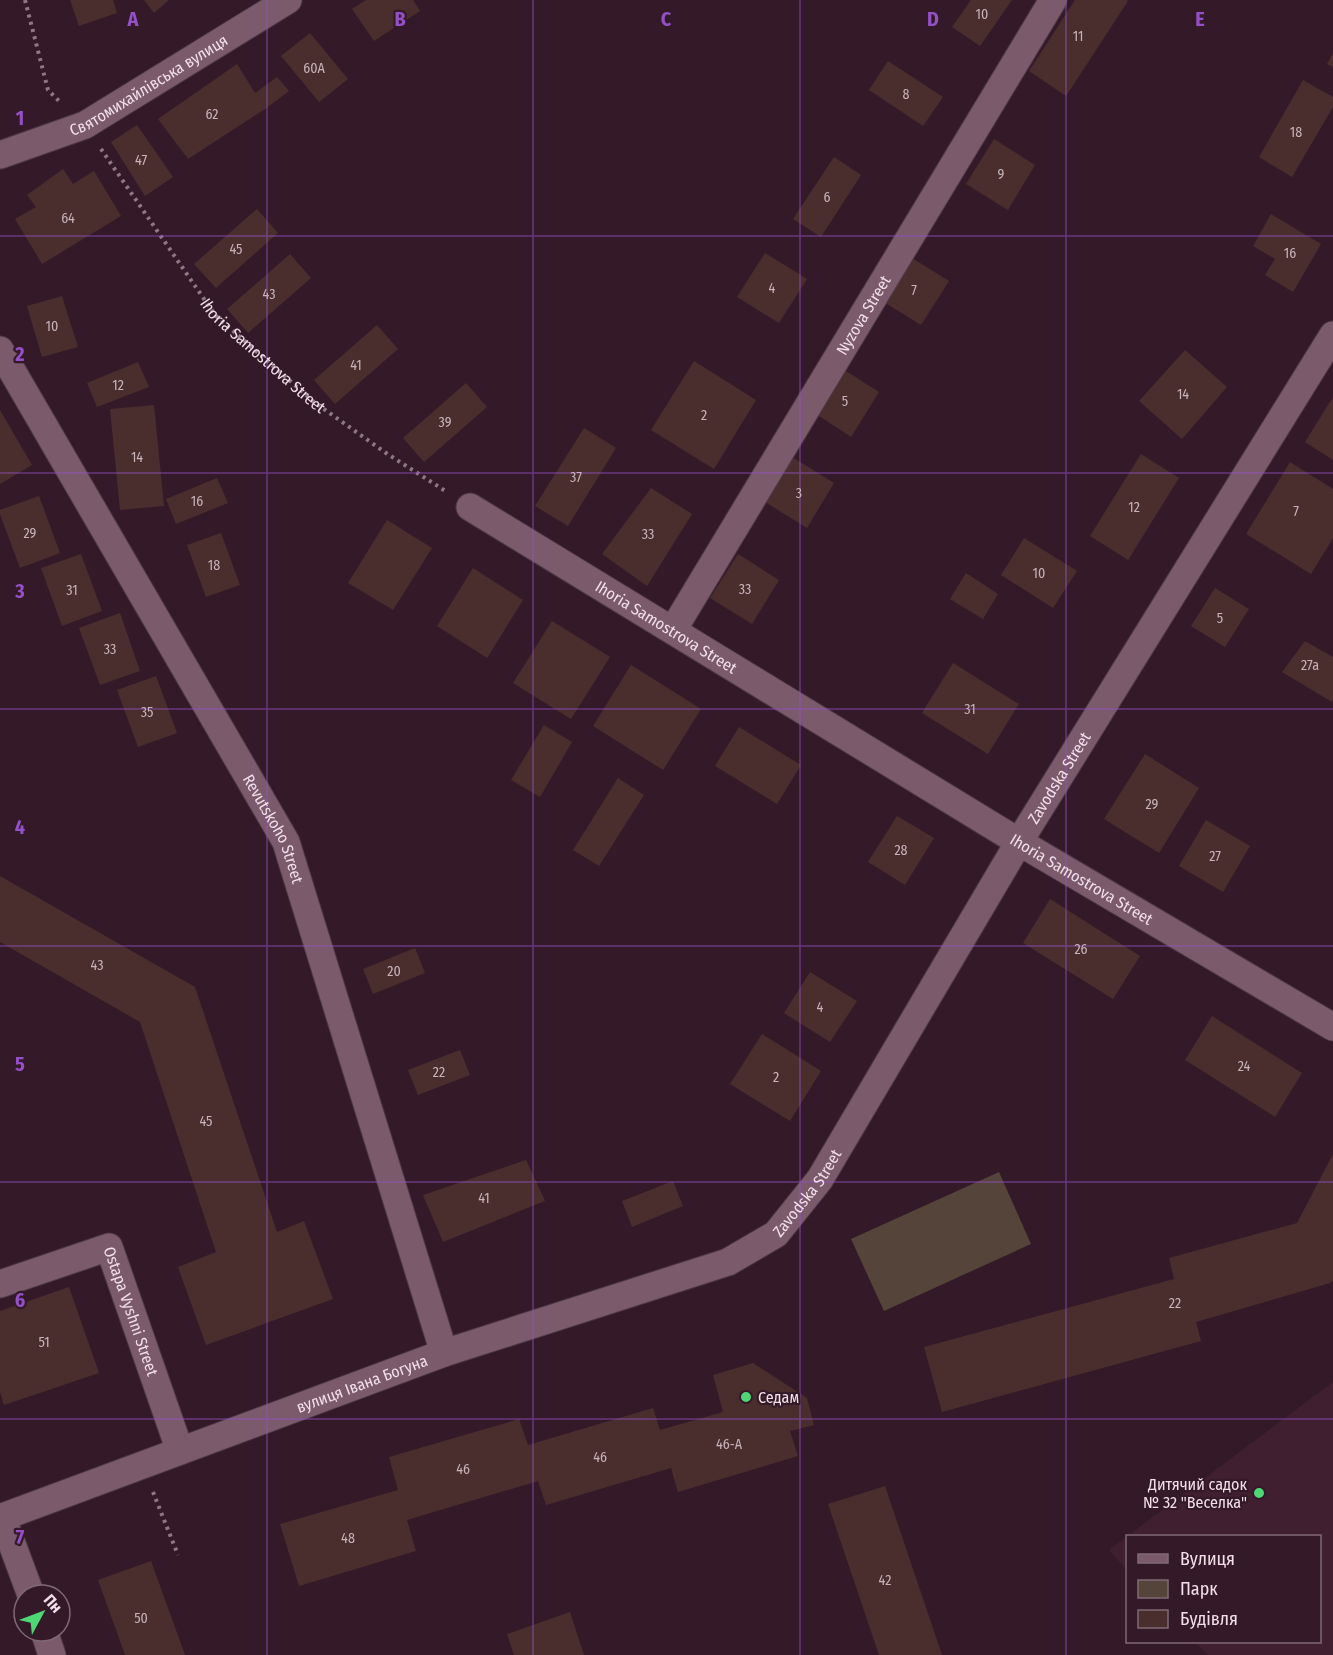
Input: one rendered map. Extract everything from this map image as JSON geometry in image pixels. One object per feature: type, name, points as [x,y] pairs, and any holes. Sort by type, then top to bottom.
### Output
[{"type":"street","name":"Святомихайлівська вулиця","points":[[0,155],[85,125],[288,0]]},
{"type":"street","name":"Nyzova Street","points":[[673,630],[1053,0]]},
{"type":"street","name":"Zavodska Street","points":[[728,1262],[776,1234],[820,1179],[1019,842],[1333,335]]},
{"type":"street","name":"Revutskoho Street","points":[[0,350],[286,842],[444,1353]]},
{"type":"street","name":"Ihoria Samostrova Street","points":[[470,507],[1019,842],[1333,1028]]},
{"type":"street","name":"Ostapa Vyshni Street","points":[[0,1284],[109,1247],[180,1451]]},
{"type":"street","name":"вулиця Івана Богуна","points":[[1,1518],[444,1353],[728,1262]]},
{"type":"street","points":[[1,1518],[26,1583]]},
{"type":"path","points":[[25,0],[48,90]]},
{"type":"path","name":"Ihoria Samostrova Street","points":[[85,125],[215,315],[314,402],[386,453],[470,507]]},
{"type":"path","points":[[150,1485],[178,1555]]},
{"type":"shaded area","name":"Дитячий садок № 32 \"Веселка\"","points":[[1333,1382],[1333,1655],[1208,1655],[1196,1643],[1321,1643],[1321,1535],[1129,1535]]},
{"type":"shaded area","name":"Дитячий садок № 32 \"Веселка\"","points":[[1126,1537],[1126,1569],[1109,1550]]},
{"type":"green space","points":[[999,1172],[1031,1244],[884,1311],[851,1239]]},
{"type":"building","points":[[70,0],[113,0],[117,13],[79,26]]},
{"type":"building","points":[[144,0],[169,0],[154,13]]},
{"type":"building","points":[[366,0],[413,0],[420,11],[374,41],[352,9]]},
{"type":"building","points":[[971,0],[1012,0],[980,46],[952,27]]},
{"type":"building","points":[[1075,0],[1128,1],[1066,96],[1029,71]]},
{"type":"building","points":[[310,33],[348,79],[319,102],[281,56]]},
{"type":"building","points":[[1333,53],[1333,67],[1327,64]]},
{"type":"building","points":[[888,61],[943,97],[923,126],[869,90]]},
{"type":"building","points":[[237,64],[255,93],[277,77],[289,91],[188,159],[158,119]]},
{"type":"building","points":[[1303,80],[1333,97],[1333,107],[1292,177],[1259,157]]},
{"type":"building","points":[[137,125],[173,177],[145,196],[111,142]]},
{"type":"building","points":[[994,139],[1035,165],[1008,210],[966,184]]},
{"type":"building","points":[[834,157],[861,175],[821,237],[793,219]]},
{"type":"building","points":[[63,169],[73,184],[94,171],[121,216],[42,264],[15,219],[36,207],[27,195]]},
{"type":"building","points":[[257,209],[278,233],[216,288],[194,264]]},
{"type":"building","points":[[1271,214],[1321,244],[1293,292],[1265,275],[1275,259],[1253,246]]},
{"type":"building","points":[[765,253],[807,279],[779,323],[737,297]]},
{"type":"building","points":[[290,254],[311,278],[248,333],[227,309]]},
{"type":"building","points":[[907,255],[949,281],[921,325],[879,299]]},
{"type":"building","points":[[62,296],[78,347],[42,357],[27,306]]},
{"type":"building","points":[[377,325],[398,349],[335,404],[314,380]]},
{"type":"building","points":[[1185,350],[1227,387],[1182,439],[1139,401]]},
{"type":"building","points":[[694,361],[756,400],[714,469],[651,430]]},
{"type":"building","points":[[138,362],[149,387],[97,407],[87,383]]},
{"type":"building","points":[[838,366],[879,392],[851,437],[810,410]]},
{"type":"building","points":[[466,383],[487,407],[424,462],[403,438]]},
{"type":"building","points":[[1333,397],[1333,460],[1305,442]]},
{"type":"building","points":[[154,405],[164,506],[120,510],[110,409]]},
{"type":"building","points":[[0,410],[32,465],[0,484]]},
{"type":"building","points":[[584,428],[616,448],[568,526],[535,506]]},
{"type":"building","points":[[1141,454],[1179,478],[1128,560],[1090,536]]},
{"type":"building","points":[[792,457],[834,483],[807,528],[765,502]]},
{"type":"building","points":[[1290,462],[1333,489],[1333,538],[1311,574],[1246,534]]},
{"type":"building","points":[[217,478],[228,503],[176,524],[166,499]]},
{"type":"building","points":[[651,488],[692,514],[647,586],[602,554]]},
{"type":"building","points":[[39,496],[60,553],[20,568],[0,510]]},
{"type":"building","points":[[387,520],[432,548],[393,610],[348,583]]},
{"type":"building","points":[[221,533],[240,585],[206,597],[187,545]]},
{"type":"building","points":[[1024,538],[1077,571],[1053,608],[1001,575]]},
{"type":"building","points":[[81,554],[102,611],[62,626],[41,568]]},
{"type":"building","points":[[738,554],[779,580],[752,624],[710,598]]},
{"type":"building","points":[[473,568],[523,600],[487,658],[437,626]]},
{"type":"building","points":[[966,573],[998,594],[983,619],[950,599]]},
{"type":"building","points":[[1215,588],[1249,609],[1225,647],[1191,626]]},
{"type":"building","points":[[120,613],[140,671],[100,685],[79,628]]},
{"type":"building","points":[[552,621],[610,657],[571,719],[513,683]]},
{"type":"building","points":[[1305,641],[1333,657],[1332,702],[1282,672]]},
{"type":"building","points":[[953,663],[1019,704],[988,754],[922,713]]},
{"type":"building","points":[[631,665],[701,709],[663,770],[593,726]]},
{"type":"building","points":[[156,676],[177,733],[138,747],[117,690]]},
{"type":"building","points":[[544,725],[572,742],[540,797],[511,780]]},
{"type":"building","points":[[739,727],[801,765],[777,804],[715,766]]},
{"type":"building","points":[[1145,754],[1199,788],[1159,853],[1104,819]]},
{"type":"building","points":[[618,778],[644,795],[599,866],[573,850]]},
{"type":"building","points":[[897,816],[934,838],[905,885],[868,862]]},
{"type":"building","points":[[1206,820],[1250,846],[1223,892],[1179,866]]},
{"type":"building","points":[[0,876],[195,987],[277,1232],[304,1221],[333,1299],[206,1345],[178,1267],[216,1252],[140,1022],[0,942]]},
{"type":"building","points":[[1050,899],[1140,956],[1113,999],[1023,943]]},
{"type":"building","points":[[415,948],[425,973],[373,994],[363,969]]},
{"type":"building","points":[[810,972],[857,1001],[830,1042],[784,1013]]},
{"type":"building","points":[[1212,1016],[1302,1073],[1275,1117],[1185,1060]]},
{"type":"building","points":[[762,1034],[821,1071],[790,1121],[730,1084]]},
{"type":"building","points":[[460,1050],[470,1075],[418,1095],[408,1070]]},
{"type":"building","points":[[1333,1154],[1333,1281],[1330,1283],[1196,1322],[1201,1341],[942,1412],[924,1347],[1174,1279],[1169,1258],[1297,1223]]},
{"type":"building","points":[[526,1160],[545,1201],[443,1242],[423,1195]]},
{"type":"building","points":[[673,1181],[683,1206],[632,1227],[622,1201]]},
{"type":"building","points":[[69,1287],[99,1373],[4,1405],[0,1392],[0,1311]]},
{"type":"building","points":[[753,1363],[807,1398],[814,1425],[790,1431],[798,1456],[678,1492],[671,1468],[546,1505],[538,1481],[407,1520],[416,1551],[299,1586],[280,1524],[398,1490],[389,1457],[519,1419],[528,1445],[653,1408],[660,1430],[723,1412],[713,1375]]},
{"type":"building","points":[[885,1486],[942,1655],[879,1655],[828,1504]]},
{"type":"building","points":[[151,1561],[185,1655],[125,1655],[98,1580]]},
{"type":"building","points":[[570,1612],[584,1655],[514,1655],[507,1634]]},
{"type":"place","name":"Седам","points":[[746,1397]]},
{"type":"place","name":"Дитячий садок № 32 \"Веселка\"","points":[[1259,1493]]}]
